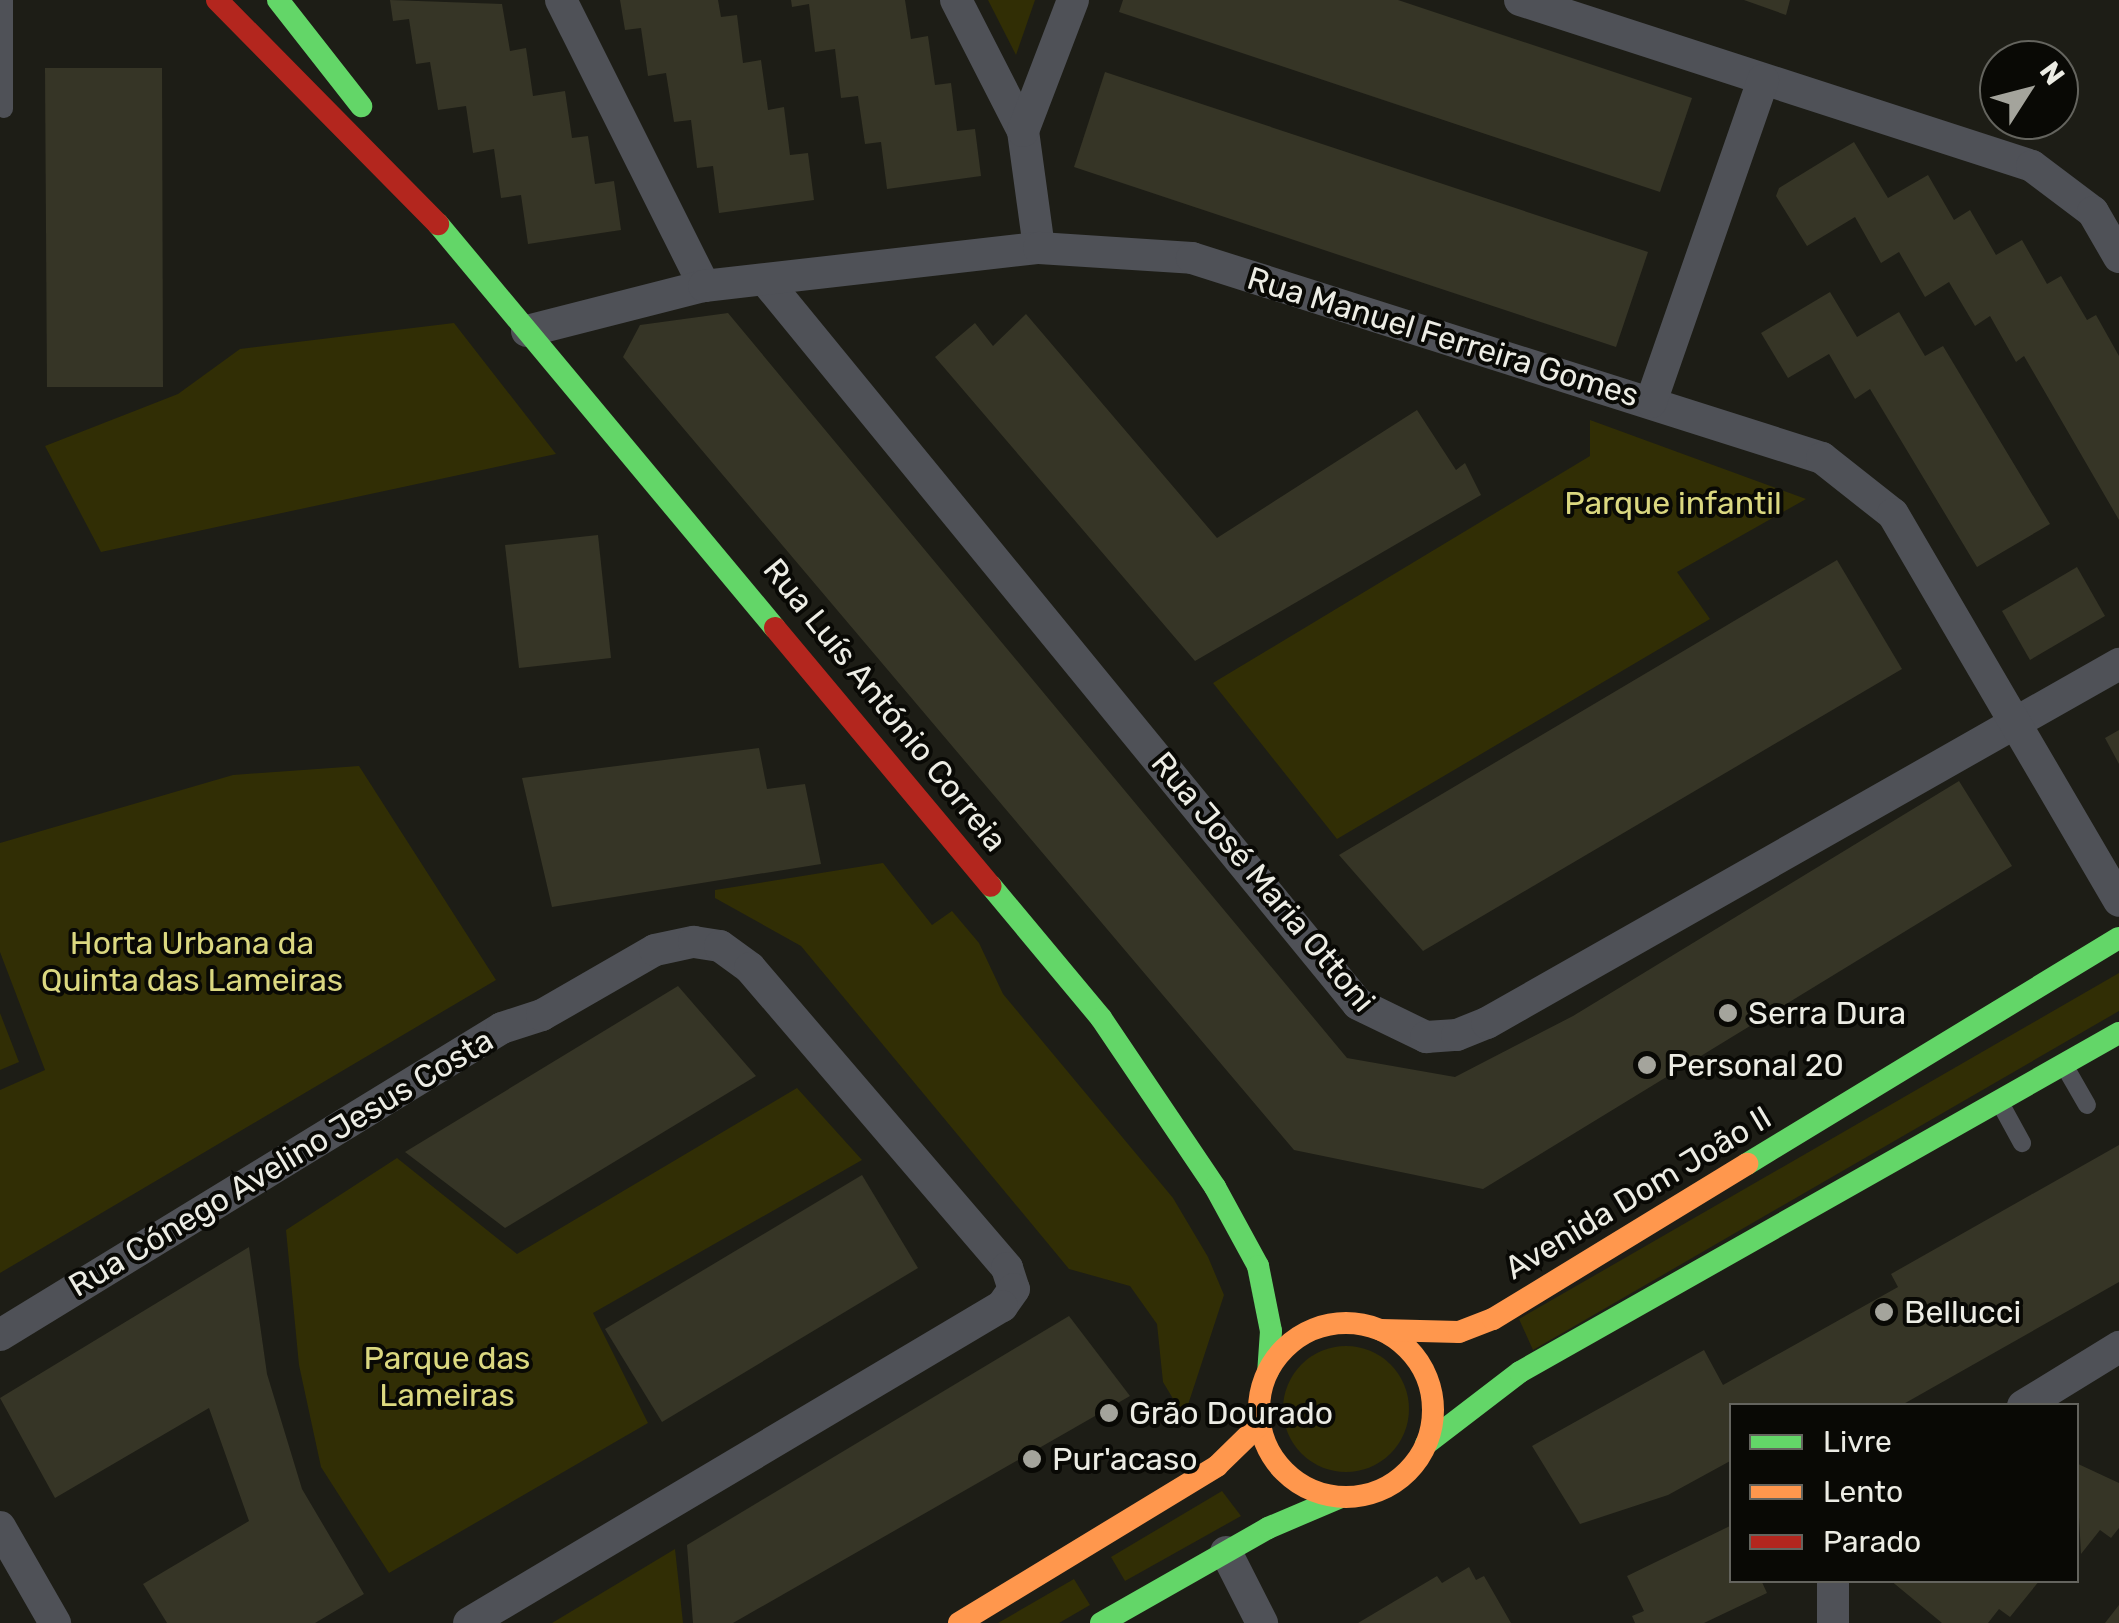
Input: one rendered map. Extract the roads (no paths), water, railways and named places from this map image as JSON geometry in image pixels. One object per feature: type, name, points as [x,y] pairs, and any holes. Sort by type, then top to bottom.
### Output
[{"type":"main road","name":"Rua Luís António Correia","points":[[217,0],[427,211],[1101,1018],[1215,1187],[1258,1266],[1271,1331],[1268,1370]]},
{"type":"main road","name":"Rua Luís António Correia","points":[[278,0],[361,106],[427,211]]},
{"type":"main road","name":"Avenida Dom João II","points":[[1339,1322],[1381,1330],[1459,1332],[1493,1319],[2119,938]]},
{"type":"main road","points":[[1101,1623],[1226,1552],[1341,1497],[1388,1486],[1426,1444],[1520,1372],[2119,1033]]},
{"type":"main road","name":"Rua Luís António Correia","points":[[1258,1266],[1288,1286]]},
{"type":"main road","points":[[1314,1304],[1339,1322]]},
{"type":"main road","points":[[1339,1322],[1310,1329],[1268,1370],[1260,1424],[1269,1452],[1288,1475],[1312,1490],[1341,1497]]},
{"type":"main road","points":[[1381,1330],[1404,1345],[1431,1391],[1426,1444]]},
{"type":"main road","points":[[959,1623],[1217,1466],[1260,1424]]},
{"type":"street","points":[[561,0],[704,286]]},
{"type":"street","points":[[956,0],[1023,131],[1039,248]]},
{"type":"street","points":[[1023,131],[1072,0]]},
{"type":"street","points":[[1520,0],[2032,166],[2092,212],[2119,257]]},
{"type":"street","points":[[1651,402],[1764,80]]},
{"type":"street","name":"Rua Manuel Ferreira Gomes","points":[[527,331],[704,286],[1039,248],[1192,258],[1822,458],[1894,514],[2119,900]]},
{"type":"street","name":"Rua José Maria Ottoni","points":[[766,281],[1358,1004],[1402,1029],[1457,1035],[1488,1023],[2119,664]]},
{"type":"street","name":"Rua Cónego Avelino Jesus Costa","points":[[0,1335],[502,1028],[542,1016],[655,950],[694,942],[720,946],[750,968],[1007,1268],[1014,1289],[1002,1306],[470,1623]]},
{"type":"street","points":[[2028,1403],[2119,1347]]},
{"type":"street","points":[[0,1527],[54,1623]]},
{"type":"street","points":[[1226,1552],[1262,1623]]},
{"type":"street","points":[[1833,1623],[1834,1583]]},
{"type":"lane","points":[[4,0],[4,109]]},
{"type":"lane","points":[[2064,1064],[2087,1105]]},
{"type":"lane","points":[[1999,1101],[2022,1142]]},
{"type":"place","name":"Serra Dura","points":[[1728,1013]]},
{"type":"place","name":"Personal 20","points":[[1647,1065]]},
{"type":"place","name":"Bellucci","points":[[1884,1312]]},
{"type":"place","name":"Grão Dourado","points":[[1109,1413]]},
{"type":"place","name":"Pur'acaso","points":[[1032,1459]]},
{"type":"park label","name":"Parque infantil","points":[[1673,503]]},
{"type":"park label","name":"Horta Urbana da Quinta das Lameiras","points":[[192,962]]},
{"type":"park label","name":"Parque das Lameiras","points":[[447,1378]]}]
